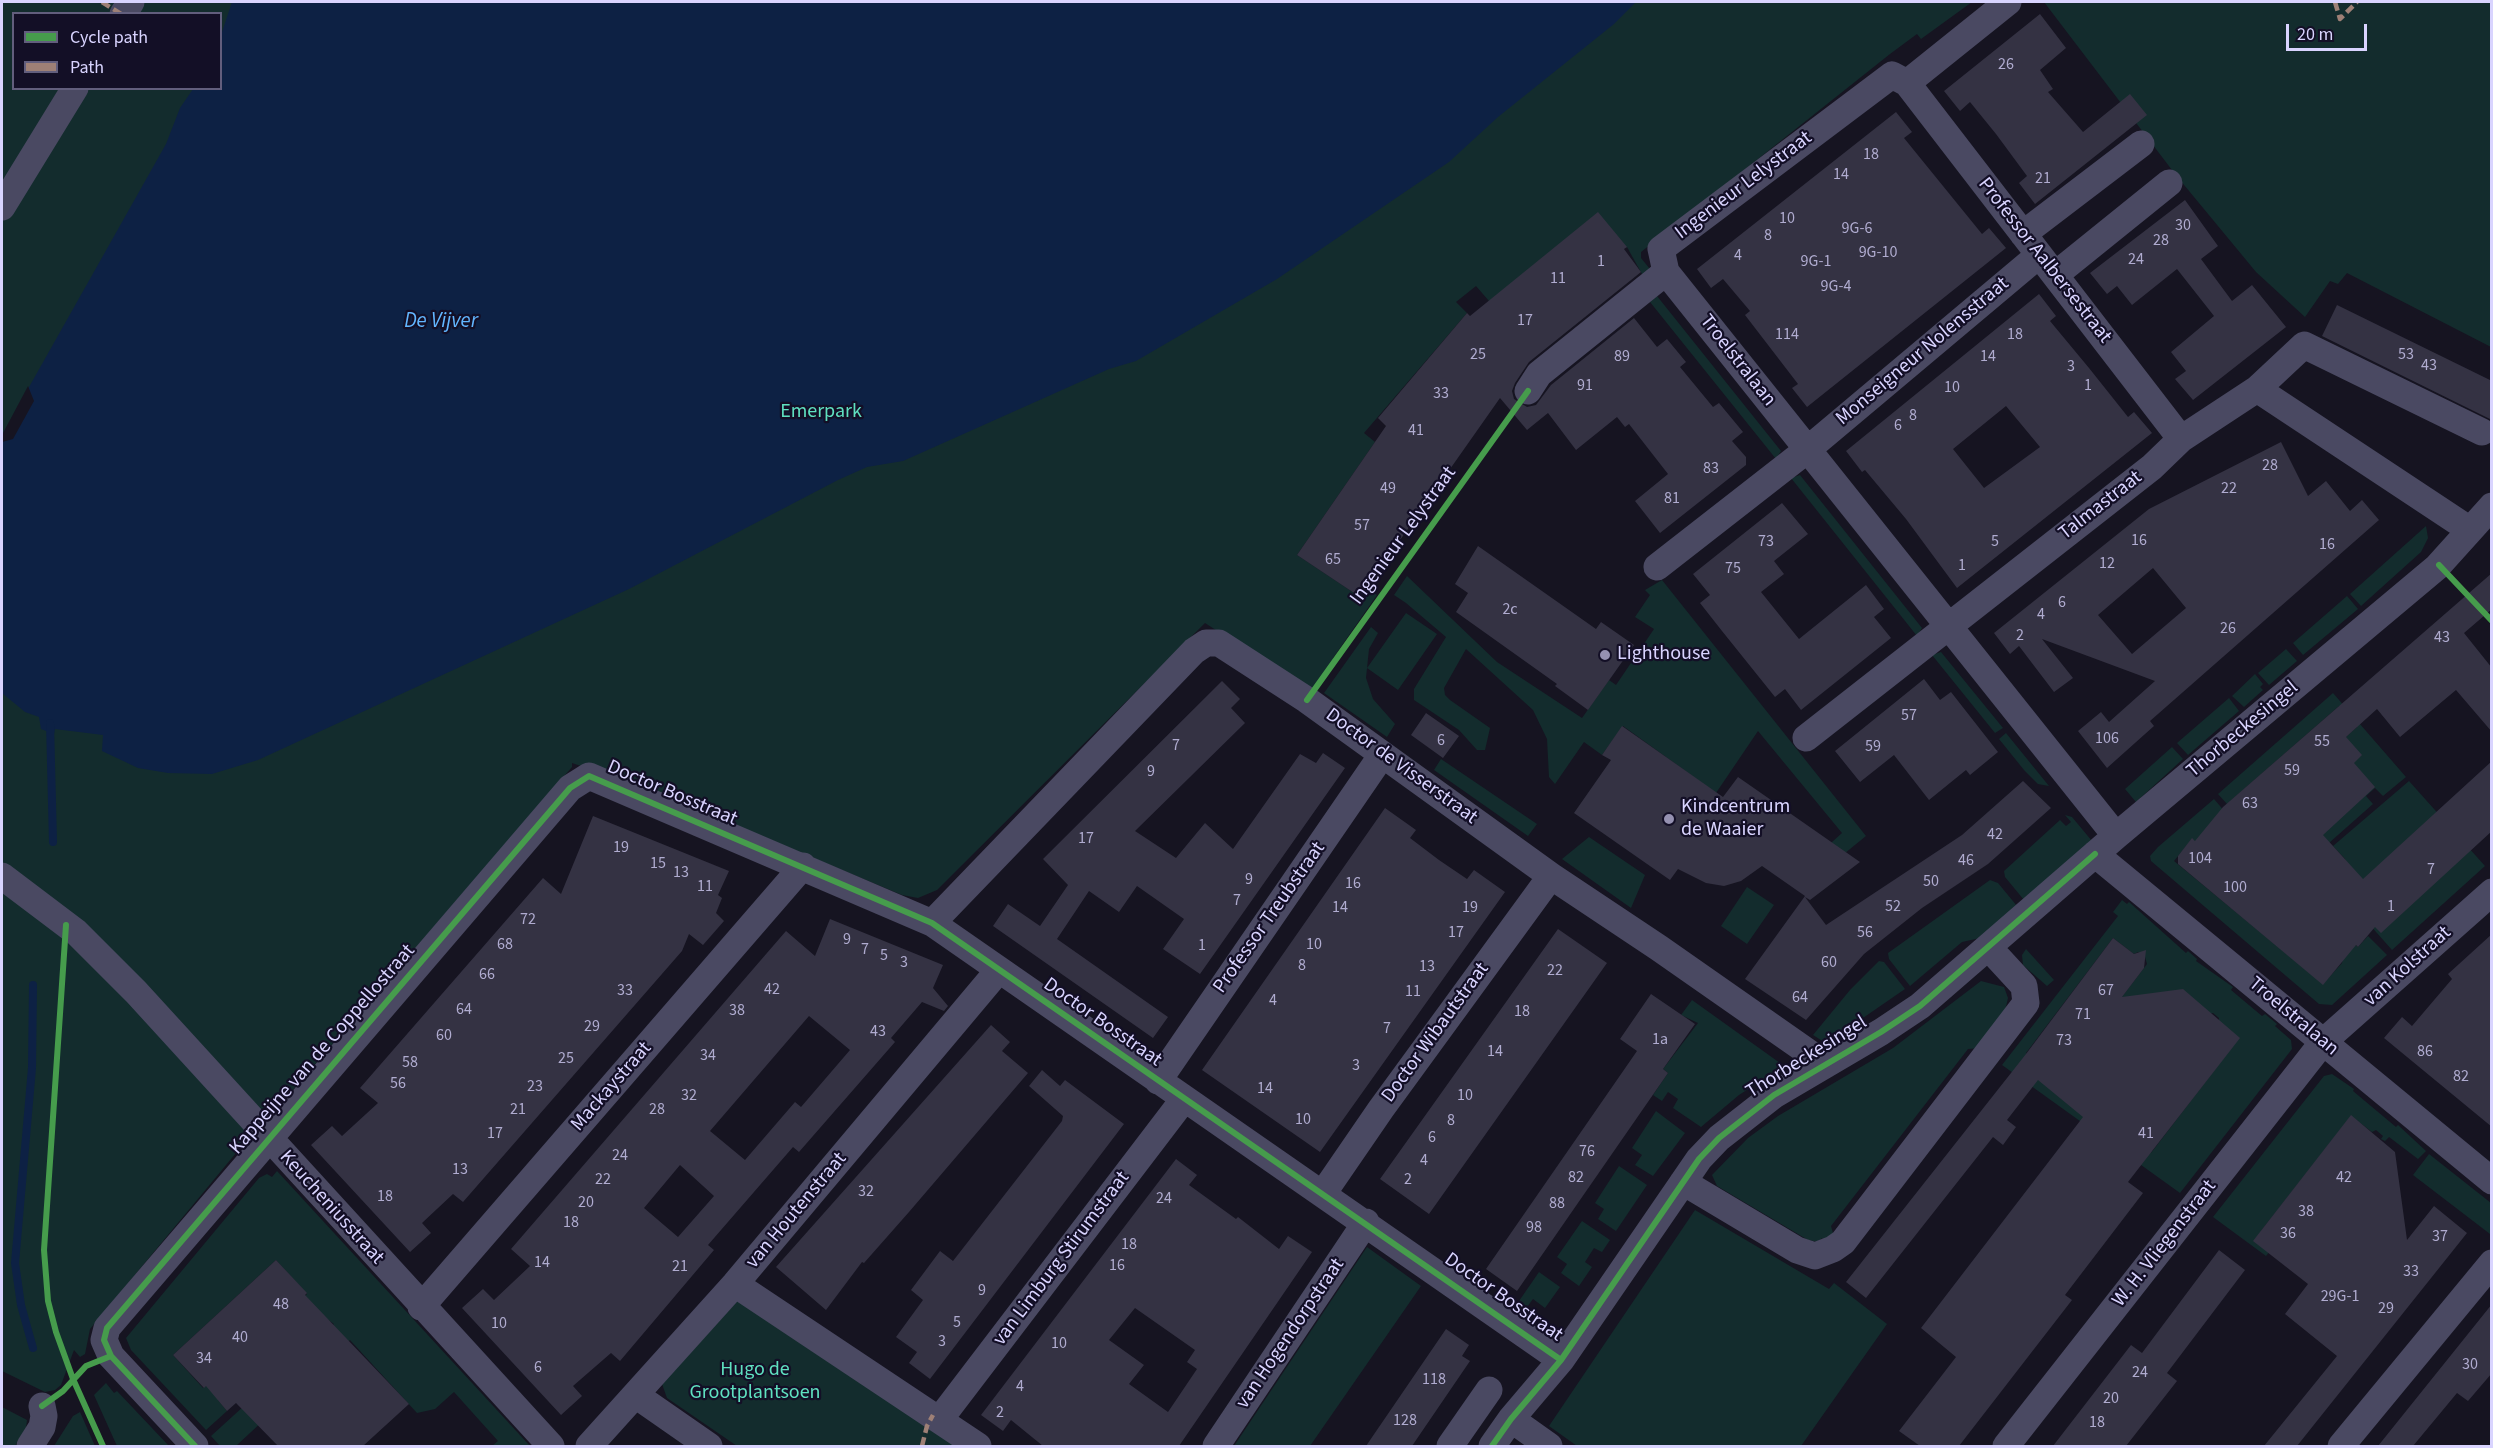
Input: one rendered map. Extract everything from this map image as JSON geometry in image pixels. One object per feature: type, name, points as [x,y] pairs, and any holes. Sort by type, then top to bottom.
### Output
[{"type":"street","points":[[1907,83],[2008,2]]},
{"type":"street","name":"Ingenieur Lelystraat","points":[[1666,272],[1661,249],[1892,75],[1907,83]]},
{"type":"street","name":"Professor Aalbersestraat","points":[[1907,83],[2181,439]]},
{"type":"street","points":[[2,207],[74,90]]},
{"type":"street","name":"Monseigneur Nolensstraat","points":[[1807,450],[2040,255],[2141,144]]},
{"type":"street","name":"Monseigneur Nolensstraat","points":[[2040,255],[2169,183]]},
{"type":"street","points":[[1528,391],[1539,374],[1666,272]]},
{"type":"street","name":"Troelstralaan","points":[[1666,272],[2116,836]]},
{"type":"street","name":"Talmastraat","points":[[1947,626],[2152,467],[2181,439],[2257,389],[2304,345],[2482,432]]},
{"type":"street","points":[[2257,389],[2470,530]]},
{"type":"street","points":[[1657,567],[1807,450]]},
{"type":"street","name":"Thorbeckesingel","points":[[1492,1446],[1511,1419],[1562,1360],[1683,1182],[1719,1138],[1774,1095],[1881,1032],[1920,1006],[2116,836],[2437,567],[2492,506]]},
{"type":"street","points":[[1806,738],[1947,626]]},
{"type":"street","name":"Doctor de Visserstraat","points":[[932,923],[1194,651],[1206,643],[1219,643],[1307,700],[1551,876],[1825,1064]]},
{"type":"street","name":"Professor Treubstraat","points":[[1158,1082],[1382,755]]},
{"type":"street","name":"Doctor Bosstraat","points":[[589,776],[932,923],[1158,1082],[1324,1192],[1562,1360]]},
{"type":"street","name":"Kappeijne van de Coppellostraat","points":[[195,1446],[111,1356],[104,1340],[111,1322],[570,788],[589,776]]},
{"type":"street","name":"Troelstralaan","points":[[2095,854],[2492,1181]]},
{"type":"street","name":"Mackaystraat","points":[[421,1307],[802,866]]},
{"type":"street","name":"Keucheniusstraat","points":[[2,876],[83,940],[136,992],[421,1307],[551,1446]]},
{"type":"street","name":"Doctor Wibautstraat","points":[[1324,1192],[1381,1109],[1551,876]]},
{"type":"street","name":"van Kolstraat","points":[[2324,1042],[2492,892]]},
{"type":"street","points":[[1683,1182],[1797,1250],[1815,1256],[1843,1242],[2026,1003],[2024,986],[1989,948]]},
{"type":"street","name":"van Houtenstraat","points":[[589,1446],[637,1396],[735,1284],[998,971]]},
{"type":"street","name":"W. H. Vliegenstraat","points":[[2006,1446],[2324,1042]]},
{"type":"street","name":"van Limburg Stirumstraat","points":[[939,1419],[1184,1099]]},
{"type":"street","name":"van Hogendorpstraat","points":[[1216,1446],[1365,1222]]},
{"type":"street","points":[[2341,1446],[2492,1263]]},
{"type":"street","points":[[735,1284],[978,1446]]},
{"type":"street","points":[[1450,1446],[1489,1390]]},
{"type":"street","points":[[637,1396],[709,1446]]},
{"type":"street","points":[[30,1446],[42,1427],[44,1416],[42,1406]]},
{"type":"street","points":[[1511,1419],[1549,1446]]},
{"type":"green space","name":"Emerpark","points":[[2,2],[1972,2],[1921,39],[1917,34],[1890,54],[1641,252],[1641,258],[1654,274],[1642,274],[1627,247],[1489,301],[1476,286],[1456,302],[1467,313],[1364,433],[1375,442],[1297,555],[1360,597],[1367,588],[1377,595],[1333,658],[1333,664],[1313,693],[1205,623],[937,890],[918,898],[902,895],[635,784],[572,763],[572,767],[292,1091],[272,1102],[242,1138],[243,1143],[236,1153],[90,1329],[85,1354],[80,1357],[74,1350],[61,1385],[55,1390],[45,1392],[2,1371]]},
{"type":"green space","points":[[2044,2],[2491,2],[2491,347],[2347,273],[2338,284],[2330,281],[2305,317],[2256,272],[2175,174]]},
{"type":"green space","points":[[1657,296],[1781,451],[1776,459],[1650,302]]},
{"type":"green space","points":[[1800,475],[1922,628],[1917,636],[1791,478]]},
{"type":"green space","points":[[2426,526],[2428,538],[2421,552],[2361,606],[2350,594]]},
{"type":"green space","points":[[1407,576],[1497,662],[1582,718],[1609,680],[1616,685],[1654,629],[1635,617],[1650,595],[1645,590],[1662,580],[1866,836],[1812,880],[1807,876],[1832,842],[1842,833],[1758,731],[1716,793],[1623,726],[1602,755],[1584,742],[1555,784],[1549,777],[1547,739],[1533,710],[1466,649],[1444,688],[1445,695],[1450,700],[1490,728],[1485,750],[1477,750],[1459,730],[1414,700],[1414,689],[1446,637],[1394,595]]},
{"type":"green space","points":[[2347,596],[2358,609],[2303,655],[2293,643]]},
{"type":"green space","points":[[1406,613],[1437,634],[1398,690],[1367,668]]},
{"type":"green space","points":[[1371,627],[1378,633],[1369,649],[1366,678],[1373,699],[1395,724],[1387,737],[1324,693]]},
{"type":"green space","points":[[2286,649],[2297,661],[2269,685],[2258,673]]},
{"type":"green space","points":[[1941,652],[2003,728],[1995,733],[1932,655]]},
{"type":"green space","points":[[2255,674],[2263,684],[2260,687],[2263,690],[2244,707],[2232,696]]},
{"type":"green space","points":[[2333,693],[2406,777],[2383,796],[2375,788],[2366,796],[2373,804],[2312,858],[2268,806],[2357,727],[2339,706],[2227,804],[2218,794]]},
{"type":"green space","points":[[2229,698],[2239,711],[2188,755],[2177,743]]},
{"type":"green space","points":[[2006,733],[2049,786],[2038,784],[2024,770],[1999,739]]},
{"type":"green space","points":[[2172,747],[2183,759],[2136,802],[2125,789]]},
{"type":"green space","points":[[1441,759],[1537,824],[1528,836],[1434,770]]},
{"type":"green space","points":[[2409,781],[2485,866],[2392,950],[2361,915],[2345,859],[2333,846]]},
{"type":"green space","points":[[2214,799],[2243,833],[2204,848],[2192,839],[2174,861],[2323,984],[2342,963],[2346,937],[2358,947],[2368,936],[2387,955],[2332,1005],[2319,1004],[2151,861],[2150,856],[2158,847]]},
{"type":"green space","points":[[2065,815],[2072,817],[2092,841],[2024,900],[2005,877],[2004,871],[2060,820],[2066,826],[2071,822]]},
{"type":"green space","points":[[1589,837],[1645,875],[1631,908],[1562,859]]},
{"type":"green space","points":[[1990,880],[1998,883],[2017,906],[1980,938],[1962,942],[1910,986],[1889,959],[1888,953]]},
{"type":"green space","points":[[1747,887],[1774,905],[1747,944],[1721,926]]},
{"type":"green space","points":[[2122,900],[2127,904],[2129,902],[2186,953],[2188,951],[2197,959],[2196,961],[2233,987],[2231,990],[2262,1016],[2265,1014],[2277,1024],[2275,1026],[2291,1040],[2292,1049],[2180,1193],[2002,1065],[2118,916],[2113,912]],"holes":[[[2113,938],[2134,954],[2138,952],[2145,957],[2147,964],[2059,1079],[2026,1053]],[[2213,1013],[2219,1018],[2219,1022],[2239,1038],[2151,1153],[2208,1014]]]},
{"type":"green space","points":[[2026,949],[2054,980],[2047,986],[2023,965],[2022,955]]},
{"type":"green space","points":[[1879,961],[1884,962],[1905,989],[1844,1033],[1824,1042],[1813,1035],[1850,990]]},
{"type":"green space","points":[[1981,981],[2004,987],[2008,998],[2005,1011],[1981,1048],[1968,1049],[1831,1226],[1834,1237],[1826,1245],[1822,1238],[1818,1242],[1808,1240],[1717,1186],[1712,1175],[1748,1138],[1778,1116],[1893,1048]]},
{"type":"green space","points":[[1692,1000],[1780,1063],[1778,1070],[1739,1095],[1701,1127],[1673,1108],[1678,1099],[1668,1092],[1662,1101],[1653,1095],[1668,1073],[1663,1069],[1698,1023],[1681,1015]]},
{"type":"green space","points":[[2332,1074],[2354,1089],[2353,1091],[2396,1127],[2398,1125],[2426,1151],[2418,1159],[2389,1137],[2385,1141],[2381,1139],[2383,1136],[2376,1130],[2372,1132],[2351,1116],[2261,1231],[2275,1245],[2266,1256],[2213,1217],[2324,1076]]},
{"type":"green space","points":[[1656,1111],[1685,1133],[1653,1176],[1635,1165],[1642,1155],[1632,1148]]},
{"type":"green space","points":[[2429,1154],[2491,1203],[2490,1234],[2413,1175]]},
{"type":"green space","points":[[1619,1166],[1647,1185],[1616,1231],[1598,1219],[1604,1209],[1595,1203]]},
{"type":"green space","points":[[277,1171],[530,1446],[492,1446],[498,1441],[454,1392],[435,1409],[417,1413],[350,1340],[236,1446],[220,1446],[211,1436],[334,1324],[327,1319],[218,1400],[227,1411],[206,1430],[131,1350],[126,1338],[259,1178],[267,1174],[272,1177]],"holes":[[[276,1260],[307,1294],[203,1388],[173,1355]]]},
{"type":"green space","points":[[1695,1210],[1829,1289],[1834,1283],[1887,1324],[1801,1446],[1577,1446],[1549,1426]]},
{"type":"green space","points":[[1582,1221],[1610,1240],[1602,1252],[1594,1248],[1585,1262],[1592,1267],[1579,1286],[1561,1273],[1567,1264],[1557,1257]]},
{"type":"green space","points":[[1367,1247],[1421,1286],[1310,1446],[1234,1446]]},
{"type":"green space","points":[[1539,1272],[1560,1287],[1545,1308],[1533,1299],[1527,1307],[1519,1301]]},
{"type":"green space","name":"Hugo de Grootplantsoen","points":[[739,1299],[958,1446],[737,1446],[667,1398],[662,1384]]},
{"type":"green space","points":[[106,1383],[114,1393],[117,1391],[169,1446],[117,1446],[94,1395]]},
{"type":"green space","points":[[2,1407],[27,1420],[26,1428],[15,1446],[2,1446]]},
{"type":"green space","points":[[80,1412],[95,1446],[54,1446],[73,1416]]},
{"type":"water","name":"De Vijver","points":[[232,2],[1636,2],[1614,24],[1498,117],[1449,162],[1277,279],[1136,361],[1109,369],[903,461],[867,467],[838,480],[629,589],[258,760],[212,774],[168,773],[138,768],[102,751],[103,735],[55,729],[54,734],[41,729],[39,717],[25,712],[2,693],[2,435],[166,144],[180,108],[192,90],[222,90],[222,32]]},
{"type":"pier","points":[[28,386],[34,401],[13,439],[2,442],[2,435]]},
{"type":"building","points":[[2040,14],[2066,48],[2040,70],[2053,89],[2048,92],[2083,132],[2130,94],[2147,115],[2035,204],[2019,183],[2027,176],[1996,134],[1970,102],[1960,111],[1944,91]]},
{"type":"building","points":[[1896,112],[1912,132],[1904,138],[1982,234],[1989,228],[2006,248],[1807,407],[1792,388],[1798,384],[1745,315],[1750,311],[1723,279],[1711,288],[1697,269]]},
{"type":"building","points":[[2185,200],[2218,246],[2201,259],[2232,301],[2252,285],[2286,327],[2193,400],[2175,379],[2186,371],[2171,352],[2214,316],[2177,269],[2132,305],[2117,286],[2107,294],[2090,273]]},
{"type":"building","points":[[1598,212],[1627,247],[1624,249],[1641,272],[1529,362],[1515,383],[1512,391],[1514,399],[1527,407],[1536,405],[1551,385],[1634,318],[1657,347],[1667,339],[1686,362],[1680,367],[1713,407],[1719,403],[1743,432],[1732,441],[1746,457],[1746,465],[1660,533],[1635,501],[1668,474],[1629,424],[1625,427],[1617,417],[1576,450],[1548,413],[1527,430],[1500,398],[1360,597],[1297,555],[1386,426],[1378,418],[1467,313],[1470,316]]},
{"type":"building","points":[[2039,294],[2056,316],[2050,321],[2128,417],[2134,412],[2152,433],[1957,588],[1906,519],[1865,470],[1862,472],[1846,451]],"holes":[[[2006,406],[2040,447],[1984,488],[1953,449]]]},
{"type":"building","points":[[2337,305],[2492,381],[2492,420],[2322,336]]},
{"type":"building","points":[[2281,442],[2308,496],[2326,481],[2350,511],[2362,500],[2379,520],[2150,721],[2154,726],[2107,768],[2078,731],[2101,712],[2109,722],[2155,681],[2042,639],[2073,678],[2054,692],[2019,646],[2010,654],[1994,633],[2149,509]],"holes":[[[2153,568],[2186,608],[2132,654],[2098,615]]]},
{"type":"building","points":[[1782,503],[1808,534],[1774,561],[1784,574],[1761,592],[1799,639],[1866,585],[1884,609],[1874,617],[1891,638],[1801,710],[1785,689],[1775,697],[1722,631],[1700,603],[1710,595],[1693,574]]},
{"type":"building","points":[[1478,546],[1596,629],[1601,622],[1634,645],[1588,710],[1555,686],[1557,684],[1456,612],[1468,593],[1455,584]]},
{"type":"building","points":[[2492,573],[2492,609],[2464,633],[2492,668],[2492,732],[2456,690],[2400,737],[2377,709],[2346,737],[2362,755],[2354,763],[2375,787],[2323,835],[2363,879],[2492,761],[2492,831],[2381,933],[2375,927],[2358,947],[2356,945],[2323,985],[2178,864],[2178,856],[2192,838],[2195,841],[2223,807]]},
{"type":"building","points":[[1924,679],[1940,700],[1951,692],[1998,752],[1970,775],[1966,770],[1929,800],[1894,755],[1860,782],[1835,751]]},
{"type":"building","points":[[1222,681],[1240,699],[1231,708],[1245,723],[1135,831],[1176,858],[1205,823],[1233,849],[1300,754],[1316,763],[1323,753],[1345,768],[1200,974],[1163,949],[1184,919],[1137,886],[1119,912],[1089,891],[1057,939],[1168,1017],[1153,1038],[993,926],[1008,904],[1040,926],[1068,885],[1043,859]]},
{"type":"building","points":[[1426,713],[1459,736],[1443,758],[1411,735]]},
{"type":"building","points":[[1622,726],[1723,797],[1738,777],[1860,862],[1810,900],[1805,897],[1826,925],[1962,835],[2023,781],[2051,808],[1988,864],[1922,908],[1864,954],[1806,1020],[1745,979],[1805,896],[1762,866],[1741,881],[1724,886],[1706,883],[1678,869],[1670,880],[1574,813],[1611,760],[1602,755]]},
{"type":"building","points":[[1385,808],[1416,830],[1410,838],[1439,860],[1467,879],[1474,870],[1505,892],[1320,1152],[1202,1070]]},
{"type":"building","points":[[593,816],[729,871],[718,895],[722,898],[716,913],[724,921],[703,945],[689,934],[682,951],[463,1202],[453,1194],[422,1223],[431,1233],[410,1252],[311,1145],[332,1126],[342,1136],[378,1103],[360,1088],[543,878],[561,894]]},
{"type":"building","points":[[830,919],[943,965],[933,988],[948,1006],[944,1011],[922,1002],[891,1038],[895,1042],[799,1152],[793,1147],[708,1245],[714,1250],[620,1361],[611,1353],[573,1386],[582,1396],[561,1415],[462,1308],[483,1289],[494,1300],[530,1266],[511,1249],[786,931],[815,956]],"holes":[[[809,1016],[850,1050],[801,1107],[795,1102],[745,1160],[710,1131]],[[680,1165],[714,1196],[678,1237],[644,1208]]]},
{"type":"building","points":[[1558,929],[1607,963],[1429,1214],[1380,1179]]},
{"type":"building","points":[[2492,934],[2492,1127],[2384,1038],[2402,1017],[2412,1026],[2452,979],[2448,974]]},
{"type":"building","points":[[2113,938],[2134,954],[2146,950],[2144,968],[2122,997],[2183,989],[2240,1038],[2128,1182],[2143,1193],[2065,1295],[2072,1300],[1959,1446],[1920,1446],[1899,1431],[1956,1357],[1921,1328],[2083,1117],[2038,1080],[2007,1120],[2016,1127],[2003,1145],[1993,1137],[1866,1298],[1846,1282],[2026,1054]]},
{"type":"building","points":[[1651,994],[1695,1024],[1663,1069],[1668,1073],[1517,1291],[1486,1269],[1637,1051],[1620,1039]]},
{"type":"building","points":[[991,1025],[1010,1042],[1002,1051],[1028,1073],[909,1212],[864,1263],[862,1262],[826,1310],[776,1267]]},
{"type":"building","points":[[1042,1070],[1060,1086],[1065,1080],[1124,1124],[930,1379],[909,1363],[917,1352],[896,1337],[923,1300],[911,1290],[940,1251],[953,1261],[1062,1121],[1063,1116],[1029,1086]]},
{"type":"building","points":[[2351,1115],[2395,1152],[2407,1240],[2434,1206],[2467,1233],[2297,1446],[2264,1446],[2337,1356],[2285,1314],[2308,1284],[2253,1241]]},
{"type":"building","points":[[1176,1159],[1197,1175],[1189,1185],[1236,1219],[1238,1217],[1279,1249],[1288,1236],[1312,1252],[1179,1446],[1043,1446],[1011,1420],[1003,1431],[981,1415]],"holes":[[[1135,1308],[1195,1350],[1187,1362],[1197,1369],[1168,1412],[1129,1384],[1144,1365],[1109,1340]]]},
{"type":"building","points":[[2219,1250],[2245,1270],[2167,1373],[2177,1381],[2126,1446],[2053,1446],[2131,1345],[2142,1353]]},
{"type":"building","points":[[276,1260],[307,1293],[305,1295],[409,1404],[363,1446],[278,1446],[236,1403],[227,1411],[206,1386],[204,1388],[173,1355]]},
{"type":"building","points":[[2492,1304],[2492,1373],[2468,1401],[2457,1393],[2413,1446],[2378,1446]]},
{"type":"building","points":[[1446,1329],[1469,1345],[1462,1356],[1470,1361],[1412,1446],[1366,1446]]},
{"type":"waterway","points":[[50,723],[53,842]]},
{"type":"waterway","points":[[33,985],[32,1068],[15,1263],[21,1305],[33,1348]]},
{"type":"marked path","points":[[102,2],[118,12]]},
{"type":"marked path","points":[[2335,2],[2340,19],[2357,2]]},
{"type":"marked path","points":[[922,1446],[927,1426],[933,1415]]},
{"type":"cycle path","points":[[1307,700],[1528,391]]},
{"type":"cycle path","points":[[2439,565],[2492,621]]},
{"type":"cycle path","points":[[195,1446],[111,1356],[104,1340],[107,1328],[570,788],[589,776],[932,923],[1561,1360]]},
{"type":"cycle path","points":[[1492,1446],[1511,1419],[1561,1360],[1699,1159],[1719,1138],[1774,1095],[1881,1032],[1920,1006],[2095,854]]},
{"type":"cycle path","points":[[66,925],[44,1250],[48,1301],[56,1332],[73,1379],[103,1446]]},
{"type":"cycle path","points":[[42,1406],[63,1391],[86,1366],[111,1356]]},
{"type":"place","name":"Lighthouse","points":[[1605,655]]},
{"type":"place","name":"Kindcentrum de Waaier","points":[[1669,819]]}]
